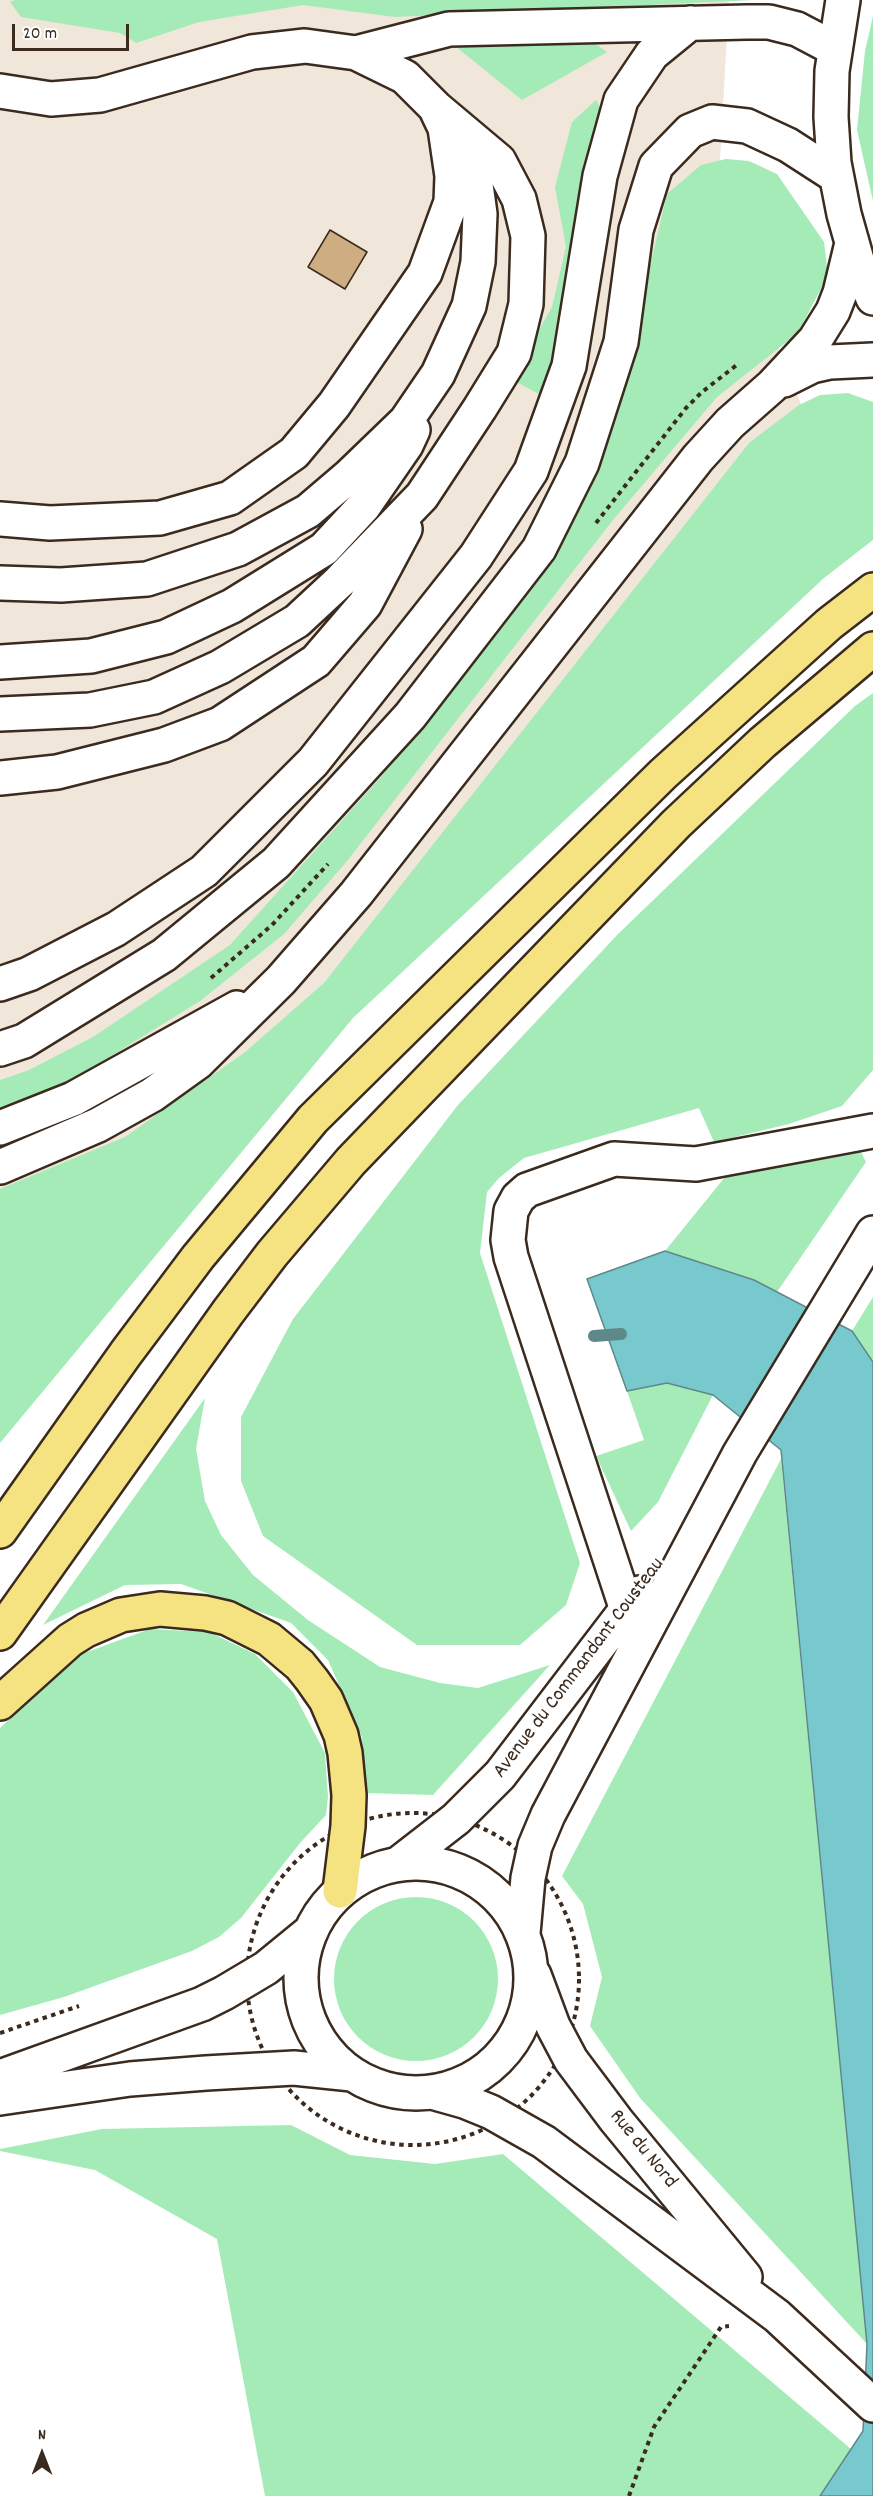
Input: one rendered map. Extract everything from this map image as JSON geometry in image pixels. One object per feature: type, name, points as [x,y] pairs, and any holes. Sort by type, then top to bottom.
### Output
[{"type":"highway","points":[[0,1531],[126,1353],[198,1257],[313,1119],[656,780],[829,624],[873,590]]},
{"type":"highway","points":[[0,1633],[228,1312],[278,1247],[351,1161],[684,816],[762,743],[873,649]]},
{"type":"highway","points":[[0,1703],[70,1640],[94,1626],[121,1615],[160,1609],[184,1610],[227,1618],[260,1634],[285,1651],[312,1680],[326,1700],[341,1735],[348,1775],[349,1806],[347,1843],[340,1891]]},
{"type":"street","points":[[843,0],[834,49],[831,117],[836,176],[852,243],[873,298]]},
{"type":"street","points":[[356,53],[449,29],[769,22],[797,29],[834,49]]},
{"type":"street","points":[[0,984],[28,975],[116,928],[204,871],[313,762],[476,556],[531,471],[569,366],[600,176],[621,100],[651,54],[690,23]]},
{"type":"street","points":[[0,91],[27,97],[76,98],[100,95],[252,52],[305,46],[356,53],[405,77],[435,107],[499,161],[519,200],[528,236],[526,304],[514,353],[422,496],[365,604],[316,661],[220,724],[164,746],[57,772],[0,778]]},
{"type":"street","points":[[0,662],[92,656],[166,638],[232,606],[324,549],[364,506],[406,445],[468,306],[478,262],[480,214],[472,155],[435,107]]},
{"type":"street","points":[[0,519],[50,523],[160,518],[230,498],[294,453],[334,405],[425,273],[451,202],[452,185],[445,128],[435,107]]},
{"type":"street","points":[[0,1049],[24,1041],[164,955],[276,862],[410,716],[539,549],[582,463],[621,342],[636,230],[656,166],[690,131],[712,122],[747,126],[788,145],[836,176]]},
{"type":"street","points":[[0,1167],[98,1125],[152,1095],[198,1062],[281,980],[363,885],[699,458],[730,423],[772,386],[815,340],[833,311],[852,243]]},
{"type":"street","points":[[772,386],[812,366],[848,359],[873,360]]},
{"type":"street","points":[[0,584],[61,585],[147,579],[238,549],[308,511],[349,476],[406,421],[438,374]]},
{"type":"street","points":[[0,714],[90,710],[154,697],[220,667],[297,621],[339,582],[422,496]]},
{"type":"street","points":[[0,1128],[30,1118],[96,1088],[220,1018],[281,980]]},
{"type":"street","points":[[627,1610],[511,1257],[508,1240],[511,1211],[518,1198],[526,1190],[614,1159],[696,1164],[873,1131]]},
{"type":"street","name":"Avenue du Commandant Cousteau","points":[[523,1933],[528,1878],[535,1846],[548,1815],[740,1453],[873,1233]]},
{"type":"street","name":"Avenue du Commandant Cousteau","points":[[398,1864],[456,1819],[500,1775],[627,1610],[740,1453]]},
{"type":"street","points":[[398,1864],[436,1864],[473,1877],[511,1911],[523,1933],[532,1970],[529,2006],[520,2030],[507,2050],[489,2068],[468,2081],[432,2092],[408,2093],[385,2089],[352,2074],[325,2049],[307,2017],[301,1974],[303,1955],[310,1932],[320,1914],[340,1891],[367,1874],[398,1864]]},
{"type":"street","points":[[0,2077],[202,2004],[266,1968],[310,1932]]},
{"type":"street","name":"Rue du Nord","points":[[532,1970],[553,2026],[572,2060],[616,2120],[777,2316]]},
{"type":"street","points":[[0,2097],[130,2079],[216,2072],[294,2068],[352,2074]]},
{"type":"street","name":"Rue du Nord","points":[[432,2092],[464,2101],[490,2112],[544,2142],[777,2316],[873,2405]]},
{"type":"path","points":[[480,1827],[512,1846]]},
{"type":"path","points":[[242,1941],[252,1936],[260,1912],[279,1880],[305,1852],[326,1838]]},
{"type":"path","points":[[547,1881],[566,1914],[576,1950],[579,1987],[572,2024]]},
{"type":"path","points":[[0,2033],[89,2003]]},
{"type":"path","points":[[248,2004],[264,2054]]},
{"type":"path","points":[[518,2107],[532,2094],[555,2065]]},
{"type":"path","points":[[281,2080],[299,2100],[320,2116],[354,2134],[379,2141],[430,2144],[455,2139],[491,2125]]},
{"type":"path","points":[[630,2496],[654,2427],[721,2327],[777,2316]]},
{"type":"shaded area","points":[[0,0],[729,0],[718,194],[830,478],[312,1048],[0,1420]]},
{"type":"green space","points":[[15,0],[753,0],[395,17],[303,5],[199,22],[136,43],[120,33],[21,17],[10,2]]},
{"type":"green space","points":[[873,16],[873,201],[857,130],[865,51]]},
{"type":"green space","points":[[590,40],[607,52],[522,100],[450,42]]},
{"type":"green space","points":[[596,100],[603,113],[548,399],[511,379],[552,307],[566,247],[555,187],[572,122]]},
{"type":"green space","points":[[726,159],[749,161],[777,174],[824,242],[828,275],[798,333],[717,397],[613,520],[347,861],[284,934],[200,1001],[82,1074],[0,1111],[0,1080],[29,1070],[93,1037],[230,945],[381,777],[535,579],[625,372],[667,194],[701,165]]},
{"type":"green space","points":[[848,393],[873,402],[873,540],[824,578],[353,1018],[0,1443],[0,1189],[125,1137],[244,1053],[324,983],[749,443],[799,405],[820,395]]},
{"type":"green space","points":[[873,693],[873,1070],[842,1106],[789,1124],[714,1142],[699,1108],[524,1158],[499,1178],[487,1192],[480,1253],[580,1563],[566,1605],[520,1645],[417,1645],[263,1536],[241,1481],[241,1417],[293,1319],[458,1105],[618,934],[855,706]]},
{"type":"green space","points":[[858,1146],[866,1162],[777,1292],[754,1280],[665,1251],[725,1177]]},
{"type":"green space","points":[[873,1297],[873,1362],[852,1331]]},
{"type":"green space","points":[[667,1383],[713,1395],[658,1502],[631,1531],[596,1456],[644,1440],[627,1391]]},
{"type":"green space","points":[[205,1398],[196,1449],[205,1501],[221,1535],[253,1575],[308,1620],[380,1667],[440,1683],[478,1688],[550,1665],[433,1795],[366,1793],[362,1737],[328,1660],[291,1623],[181,1584],[125,1585],[43,1625]]},
{"type":"green space","points":[[781,1459],[867,2344],[640,2098],[590,2026],[602,1977],[583,1904],[562,1876]]},
{"type":"green space","points":[[150,1629],[209,1632],[255,1654],[293,1692],[325,1753],[328,1797],[326,1815],[300,1843],[241,1918],[219,1937],[192,1951],[64,1997],[0,2015],[0,1728],[76,1656]]},
{"type":"green space","points":[[416,1897],[432,1898],[447,1903],[474,1921],[492,1948],[497,1963],[497,1995],[492,2010],[474,2037],[447,2055],[432,2060],[416,2061],[400,2060],[385,2055],[358,2037],[340,2010],[335,1995],[334,1979],[335,1963],[340,1948],[358,1921],[385,1903],[400,1898]]},
{"type":"green space","points":[[291,2125],[350,2155],[435,2164],[503,2154],[851,2449],[820,2496],[265,2496],[217,2239],[95,2170],[0,2151],[0,2149],[102,2129]]},
{"type":"water","points":[[665,1251],[754,1280],[852,1331],[873,1362],[873,2496],[820,2496],[863,2431],[867,2344],[781,1450],[713,1395],[667,1383],[627,1391],[587,1279]]},
{"type":"building","points":[[330,230],[367,252],[345,289],[308,267]]},
{"type":"waterway","points":[[594,1336],[621,1334]]}]
